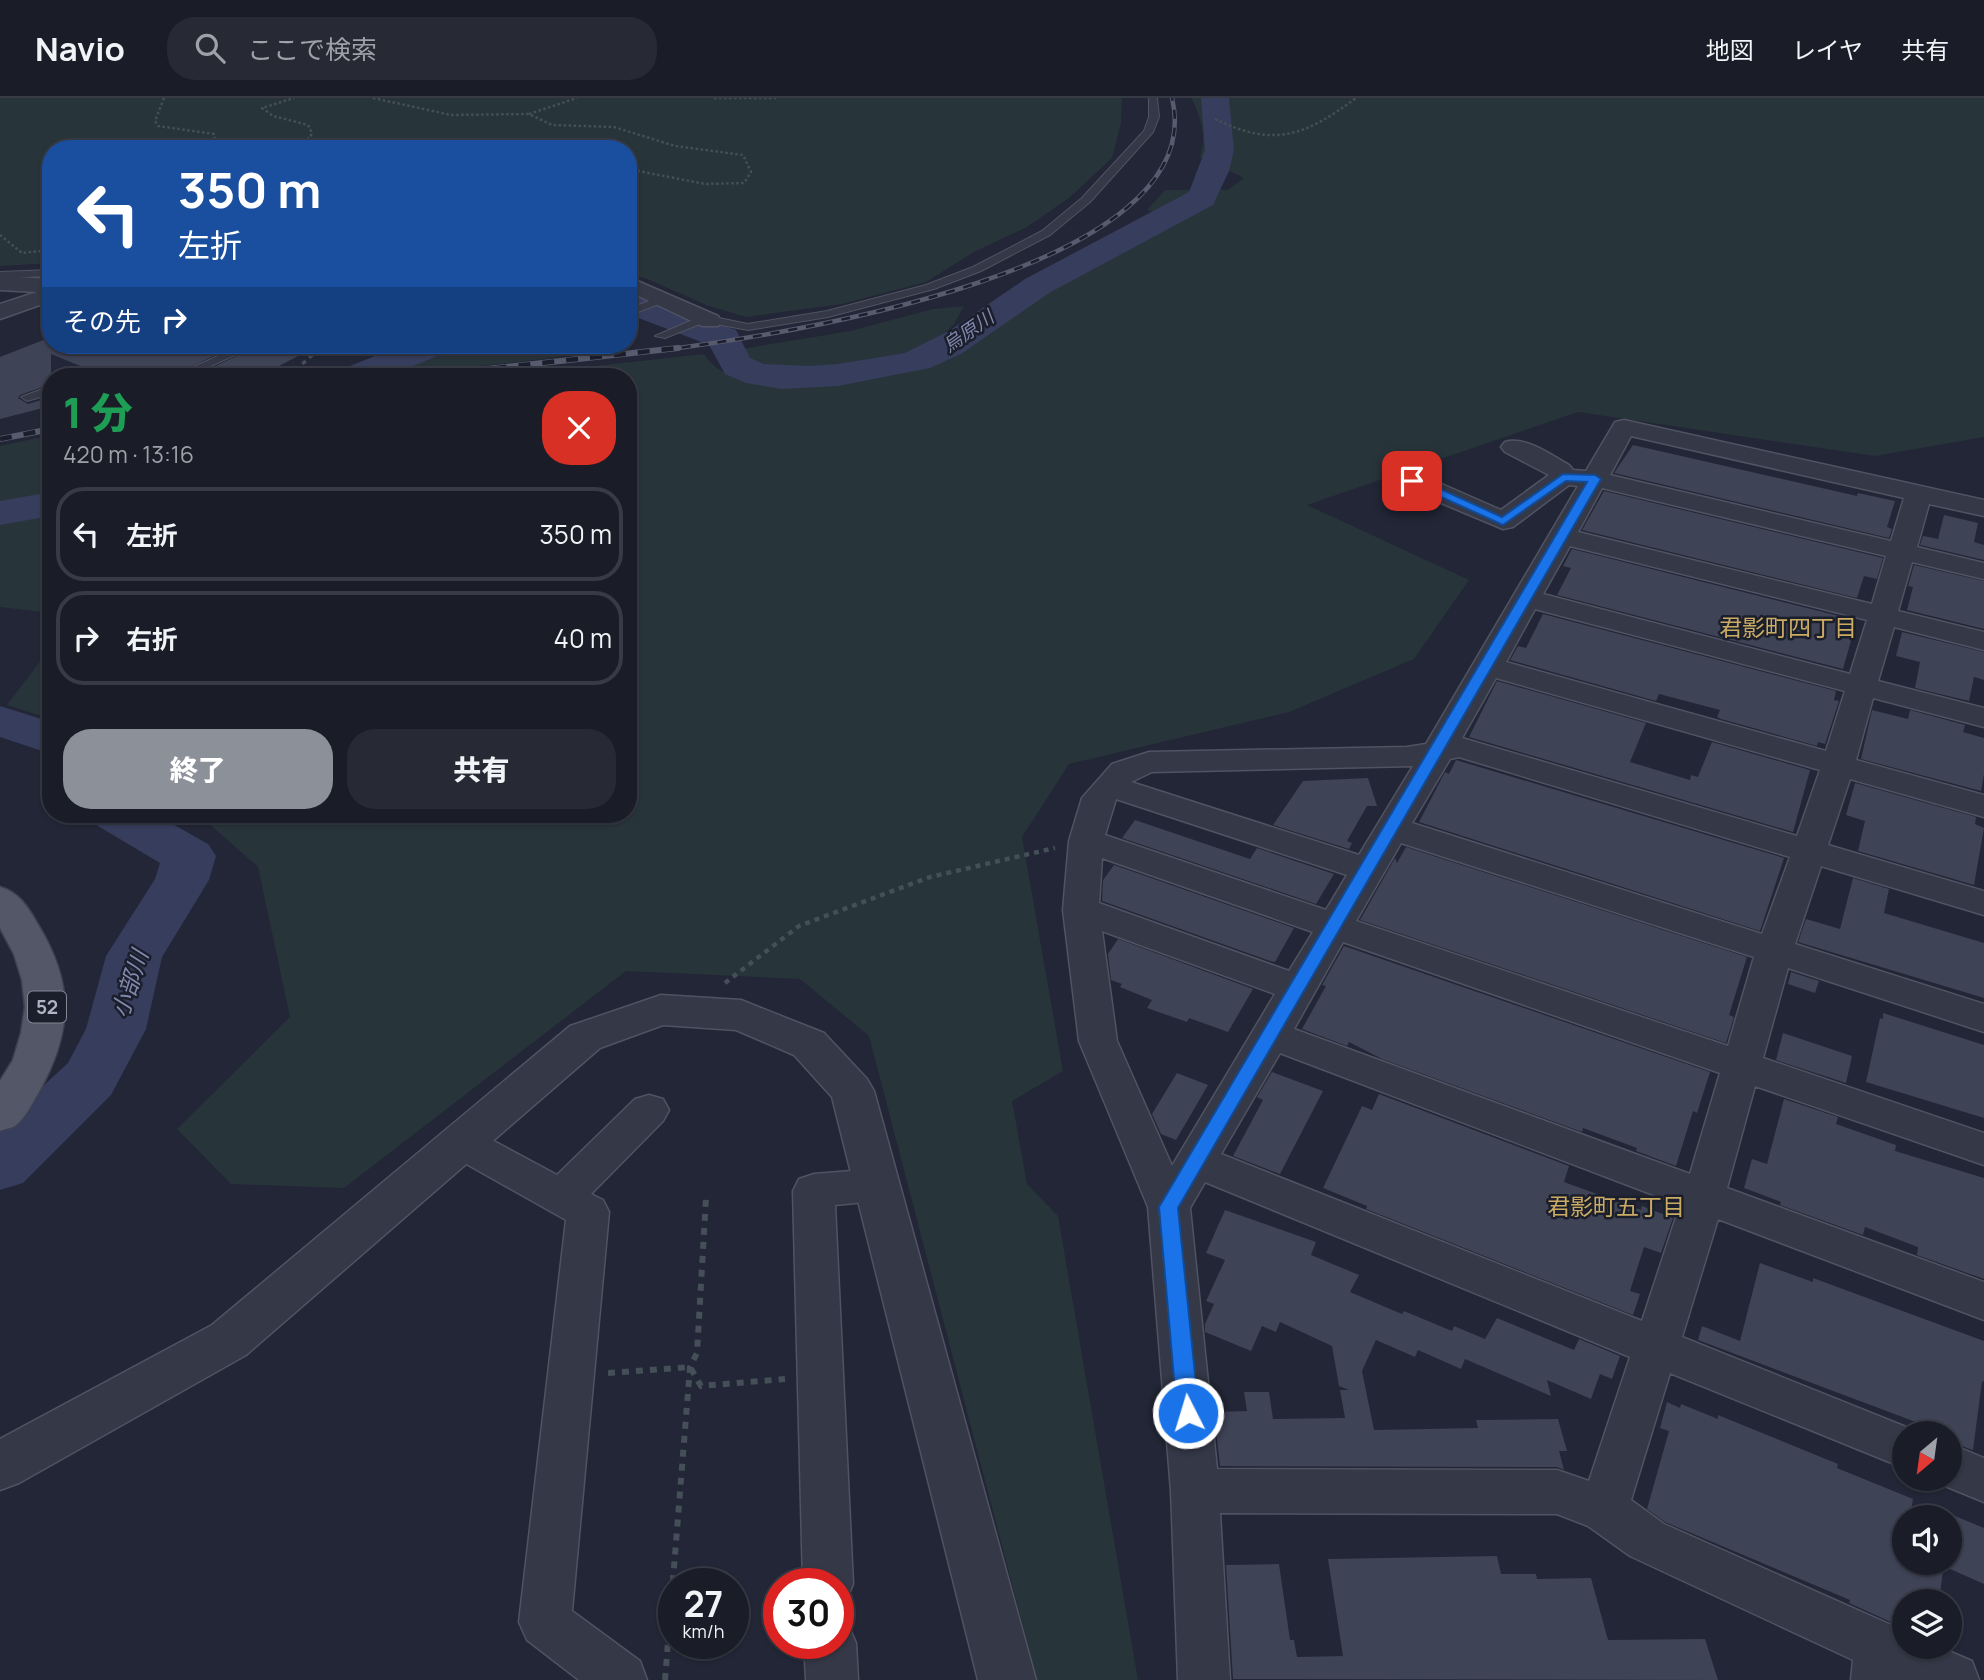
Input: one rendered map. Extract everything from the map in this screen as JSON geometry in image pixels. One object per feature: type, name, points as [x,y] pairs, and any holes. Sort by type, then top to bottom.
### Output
[{"type":"main road","name":"52","points":[[0,900],[13,915],[37,955],[44,976],[47,1016],[41,1043],[28,1072],[0,1114]]},
{"type":"street","points":[[0,283],[42,285]]},
{"type":"street","points":[[637,287],[703,320]]},
{"type":"street","points":[[0,312],[42,297]]},
{"type":"street","points":[[1169,1207],[1488,666],[1624,427],[1984,508]]},
{"type":"street","points":[[1514,447],[1560,470],[1563,477]]},
{"type":"street","points":[[1412,481],[1503,522],[1563,477],[1595,479],[1984,571]]},
{"type":"street","points":[[1604,1509],[1704,1197],[1774,952],[1838,766],[1919,494]]},
{"type":"street","points":[[1563,536],[1984,641]]},
{"type":"street","points":[[1527,598],[1984,718]]},
{"type":"street","points":[[1488,666],[1984,806]]},
{"type":"street","points":[[1204,1680],[1195,1491],[1169,1207],[1098,1041],[1081,909],[1086,841],[1099,798],[1124,771],[1149,762],[1408,757],[1460,747],[1984,903]]},
{"type":"street","points":[[1110,786],[1367,870]]},
{"type":"street","points":[[1391,828],[1984,1018]]},
{"type":"street","points":[[1086,841],[1984,1149]]},
{"type":"street","points":[[1081,909],[1298,988]]},
{"type":"street","points":[[0,1466],[229,1340],[585,1037],[661,1010],[741,1015],[809,1044],[852,1091],[1007,1680]]},
{"type":"street","points":[[1271,1035],[1984,1301]]},
{"type":"street","points":[[561,1198],[649,1110]]},
{"type":"street","points":[[461,1142],[588,1212],[545,1622],[621,1680]]},
{"type":"street","points":[[1196,1161],[1892,1442]]},
{"type":"street","points":[[827,1568],[814,1191],[876,1185]]},
{"type":"street","points":[[1962,1471],[1984,1480]]},
{"type":"street","points":[[1195,1491],[1557,1492],[1604,1509],[1647,1540],[1878,1663],[1953,1680]]},
{"type":"street","points":[[831,1659],[832,1680]]},
{"type":"lane","points":[[665,334],[703,320],[748,327],[828,314],[930,287],[989,263],[1046,233],[1086,200],[1148,132],[1154,117],[1153,98]]},
{"type":"lane","points":[[0,275],[42,274]]},
{"type":"lane","points":[[637,309],[661,299]]},
{"type":"lane","points":[[198,368],[230,354]]},
{"type":"lane","points":[[27,397],[42,393]]},
{"type":"path","points":[[164,98],[156,121],[158,126],[176,130],[208,131],[214,134],[215,140]]},
{"type":"path","points":[[294,98],[262,108],[273,116],[308,125],[312,133],[310,138],[303,140]]},
{"type":"path","points":[[373,98],[452,115],[529,114],[577,98]]},
{"type":"path","points":[[714,98],[776,98]]},
{"type":"path","points":[[1215,119],[1234,130],[1261,137],[1281,138],[1301,133],[1324,122],[1356,98]]},
{"type":"path","points":[[529,114],[552,125],[614,127],[675,146],[735,152],[747,159],[751,172],[744,183],[718,185],[637,171]]},
{"type":"path","points":[[0,235],[22,253],[42,251]]},
{"type":"path","points":[[298,368],[314,354]]},
{"type":"path","points":[[724,984],[799,926],[930,877],[1086,841]]},
{"type":"path","points":[[666,1680],[690,1367],[697,1353],[706,1198]]},
{"type":"path","points":[[690,1367],[701,1385],[820,1376]]},
{"type":"path","points":[[571,1376],[690,1367]]},
{"type":"shaded area","points":[[0,98],[1122,98],[1121,123],[1112,158],[1069,198],[1027,227],[974,252],[926,282],[842,304],[746,317],[706,305],[645,278],[637,277],[637,140],[42,140],[42,264],[0,266]]},
{"type":"shaded area","points":[[1191,98],[1984,98],[1984,437],[1875,456],[1578,412],[1307,505],[1469,580],[1414,659],[1289,712],[1069,764],[1022,837],[1063,1071],[1012,1101],[1027,1184],[1058,1216],[1138,1680],[1037,1680],[869,1036],[800,979],[626,971],[344,1188],[231,1184],[177,1129],[290,1017],[258,867],[208,823],[637,823],[637,368],[576,368],[704,354],[718,369],[727,374],[746,379],[776,381],[741,349],[850,331],[933,309],[964,306],[954,324],[933,346],[953,354],[1013,294],[1074,260],[1177,217],[1147,210],[1165,190],[1228,190],[1244,178],[1200,157],[1203,142],[1198,112]]},
{"type":"shaded area","points":[[432,354],[560,354],[561,357],[463,368],[389,368],[415,363]]},
{"type":"shaded area","points":[[42,437],[42,612],[0,607],[0,446]]},
{"type":"shaded area","points":[[42,659],[42,716],[7,705]]},
{"type":"building","points":[[42,341],[42,354],[51,354],[51,368],[42,368],[42,387],[18,398],[28,404],[42,400],[42,408],[0,419],[0,357]]},
{"type":"building","points":[[51,354],[217,354],[189,368],[85,368]]},
{"type":"building","points":[[240,354],[302,354],[275,368],[212,368]]},
{"type":"building","points":[[1633,445],[1857,496],[1858,493],[1895,501],[1887,527],[1892,529],[1889,538],[1614,473]]},
{"type":"building","points":[[1604,491],[1883,558],[1877,579],[1864,576],[1857,598],[1582,530]]},
{"type":"building","points":[[1944,515],[1978,523],[1974,542],[1984,545],[1984,560],[1920,545],[1923,536],[1938,539]]},
{"type":"building","points":[[1572,549],[1851,619],[1848,629],[1854,630],[1843,669],[1557,595],[1571,568],[1563,566]]},
{"type":"building","points":[[1914,565],[1984,581],[1984,629],[1907,610],[1913,587],[1908,586]]},
{"type":"building","points":[[1543,614],[1836,691],[1834,700],[1839,701],[1825,744],[1818,742],[1817,746],[1721,719],[1717,717],[1720,710],[1659,694],[1656,701],[1510,660],[1518,646],[1526,648]]},
{"type":"building","points":[[1902,632],[1984,652],[1984,680],[1974,677],[1969,701],[1915,688],[1920,662],[1896,656]]},
{"type":"building","points":[[1497,681],[1646,723],[1630,762],[1690,780],[1691,775],[1698,777],[1712,742],[1810,770],[1793,832],[1469,737]]},
{"type":"building","points":[[1872,710],[1908,719],[1910,710],[1965,725],[1963,732],[1984,738],[1981,791],[1861,759]]},
{"type":"building","points":[[1456,760],[1784,858],[1760,931],[1419,822],[1445,772],[1449,774]]},
{"type":"building","points":[[1368,778],[1377,806],[1367,806],[1347,841],[1352,843],[1349,849],[1273,825],[1303,781]]},
{"type":"building","points":[[1855,783],[1976,817],[1975,824],[1984,828],[1974,885],[1858,851],[1865,821],[1846,815]]},
{"type":"building","points":[[1135,820],[1250,859],[1257,848],[1334,874],[1316,904],[1122,838]]},
{"type":"building","points":[[1406,847],[1747,957],[1729,1015],[1734,1017],[1726,1043],[1360,920],[1395,858],[1397,863]]},
{"type":"building","points":[[1114,865],[1294,928],[1275,962],[1270,961],[1102,901],[1103,880]]},
{"type":"building","points":[[1853,878],[1889,889],[1884,913],[1984,943],[1984,998],[1798,942],[1806,919],[1840,929]]},
{"type":"building","points":[[1118,939],[1253,989],[1228,1032],[1189,1018],[1187,1022],[1147,1008],[1152,1000],[1120,987],[1122,984],[1111,980],[1108,954]]},
{"type":"building","points":[[1344,946],[1710,1072],[1697,1113],[1693,1111],[1676,1166],[1583,1128],[1582,1132],[1382,1059],[1349,1042],[1347,1046],[1302,1029]]},
{"type":"building","points":[[1791,972],[1819,981],[1815,993],[1788,984]]},
{"type":"building","points":[[1883,1013],[1984,1045],[1984,1118],[1866,1082]]},
{"type":"building","points":[[1783,1033],[1852,1056],[1846,1083],[1776,1060]]},
{"type":"building","points":[[1272,1072],[1323,1091],[1280,1174],[1233,1156],[1263,1100],[1257,1097]]},
{"type":"building","points":[[1177,1073],[1208,1085],[1176,1140],[1161,1134],[1152,1114]]},
{"type":"building","points":[[1379,1094],[1569,1166],[1564,1182],[1641,1210],[1642,1206],[1673,1218],[1661,1253],[1644,1247],[1630,1291],[1640,1294],[1633,1315],[1366,1209],[1367,1206],[1323,1188],[1362,1106],[1372,1110]]},
{"type":"building","points":[[1784,1099],[1838,1117],[1836,1124],[1896,1145],[1895,1151],[1984,1178],[1984,1279],[1917,1255],[1918,1247],[1865,1227],[1863,1235],[1780,1205],[1781,1202],[1744,1188],[1752,1159],[1767,1164]]},
{"type":"building","points":[[1225,1210],[1316,1242],[1311,1255],[1359,1275],[1350,1292],[1402,1314],[1404,1311],[1452,1331],[1454,1326],[1485,1339],[1497,1318],[1574,1350],[1579,1339],[1620,1356],[1612,1379],[1600,1374],[1591,1399],[1547,1380],[1551,1396],[1465,1359],[1461,1369],[1418,1350],[1415,1357],[1376,1340],[1362,1371],[1374,1430],[1478,1428],[1476,1420],[1558,1419],[1567,1451],[1559,1451],[1564,1470],[1557,1467],[1220,1466],[1214,1412],[1247,1411],[1244,1392],[1269,1392],[1273,1419],[1345,1418],[1340,1390],[1349,1390],[1339,1386],[1332,1346],[1280,1322],[1276,1332],[1262,1326],[1251,1351],[1205,1332],[1205,1324],[1214,1304],[1206,1301],[1225,1260],[1206,1253]]},
{"type":"building","points":[[1760,1263],[1813,1282],[1813,1278],[1984,1341],[1984,1382],[1982,1381],[1973,1450],[1962,1446],[1962,1421],[1913,1421],[1698,1340],[1702,1326],[1740,1341]]},
{"type":"building","points":[[1667,1402],[1680,1408],[1681,1404],[1718,1419],[1718,1415],[1838,1464],[1837,1468],[1913,1499],[1912,1505],[1892,1505],[1892,1575],[1942,1575],[1941,1589],[1892,1589],[1892,1623],[1849,1603],[1850,1600],[1665,1522],[1647,1509],[1669,1431],[1660,1428]]},
{"type":"building","points":[[1962,1519],[1984,1528],[1984,1584],[1962,1574]]},
{"type":"building","points":[[1497,1556],[1501,1574],[1536,1574],[1537,1579],[1591,1578],[1608,1640],[1705,1639],[1718,1680],[1233,1679],[1226,1565],[1279,1564],[1290,1640],[1294,1640],[1297,1657],[1343,1656],[1328,1559]]},
{"type":"waterway","name":"烏原川","points":[[637,305],[723,338],[738,366],[759,375],[809,378],[838,375],[894,366],[935,354],[962,339],[1037,286],[1202,198],[1220,150],[1220,128],[1215,98]]},
{"type":"waterway","name":"烏原川","points":[[377,368],[411,354]]},
{"type":"waterway","name":"烏原川","points":[[0,513],[42,506]]},
{"type":"waterway","name":"小部川","points":[[0,721],[42,736]]},
{"type":"waterway","name":"小部川","points":[[0,1165],[90,1079],[116,1029],[134,956],[182,880],[189,856],[132,823]]},
{"type":"railway","points":[[678,348],[797,329],[886,309],[976,283],[1060,250],[1126,208],[1167,158],[1172,98]]},
{"type":"railway","points":[[637,353],[678,348]]},
{"type":"railway","points":[[664,350],[678,348]]},
{"type":"railway","points":[[496,368],[623,354]]},
{"type":"railway","points":[[0,439],[42,431]]},
{"type":"district","name":"君影町四丁目","points":[[1788,628]]},
{"type":"district","name":"君影町五丁目","points":[[1616,1207]]},
{"type":"route","points":[[1188,1413],[1169,1207],[1595,479],[1563,477],[1503,522],[1412,481]]}]
